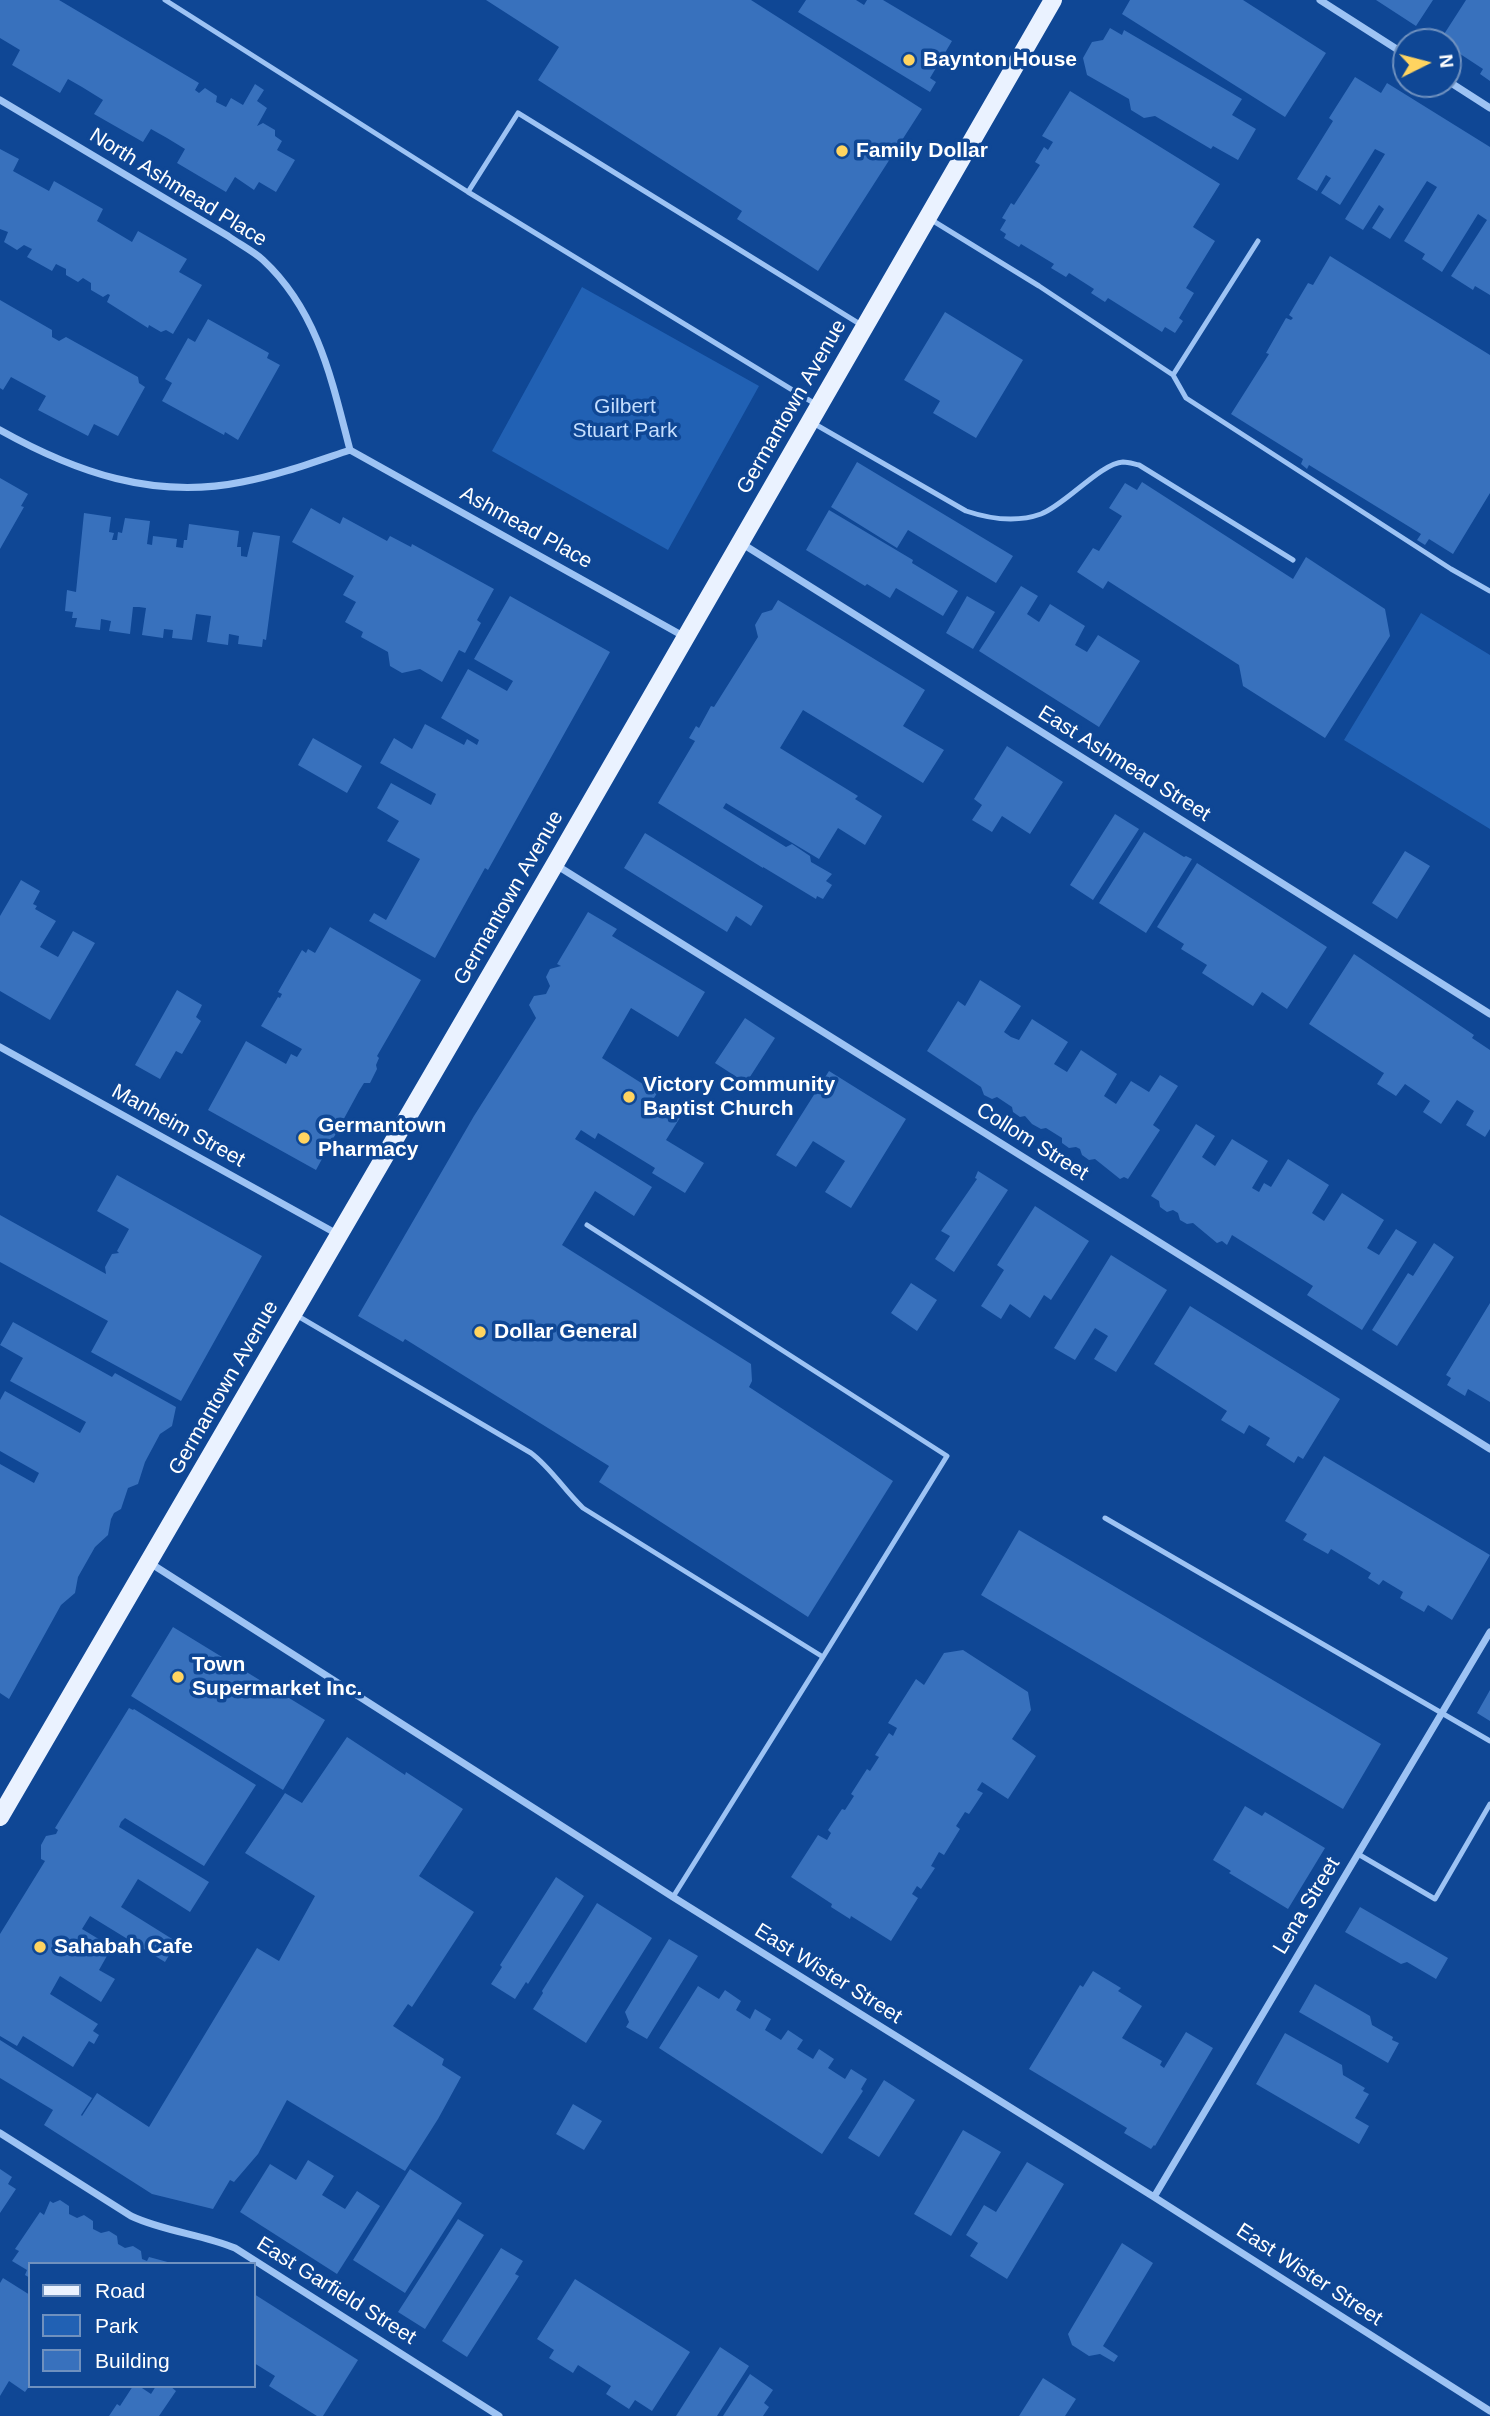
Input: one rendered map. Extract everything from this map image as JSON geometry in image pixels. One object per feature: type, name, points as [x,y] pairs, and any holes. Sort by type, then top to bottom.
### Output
[{"type":"main road","name":"Germantown Avenue","points":[[0,1816],[555,864],[1053,0]]},
{"type":"street","points":[[1320,0],[1392,46]]},
{"type":"street","points":[[1462,90],[1490,108]]},
{"type":"street","name":"North Ashmead Place","points":[[0,100],[262,259],[296,298],[312,324],[326,360],[350,450]]},
{"type":"street","points":[[0,430],[70,465],[109,478],[154,485],[197,487],[240,483],[284,472],[350,450]]},
{"type":"street","name":"Ashmead Place","points":[[350,450],[685,637]]},
{"type":"street","name":"East Ashmead Street","points":[[740,543],[1490,1014]]},
{"type":"street","name":"Collom Street","points":[[555,864],[1490,1449]]},
{"type":"street","name":"Manheim Street","points":[[0,1047],[339,1235]]},
{"type":"street","name":"East Wister Street","points":[[149,1563],[673,1897],[1154,2197],[1490,2411]]},
{"type":"street","name":"Lena Street","points":[[1154,2197],[1490,1632]]},
{"type":"street","name":"East Garfield Street","points":[[0,2133],[131,2216],[150,2225],[218,2241],[235,2248],[499,2416]]},
{"type":"lane","points":[[165,0],[966,511],[988,518],[1014,520],[1040,514],[1056,506],[1111,465],[1122,462],[1139,465],[1293,561]]},
{"type":"lane","points":[[468,192],[518,113],[865,327]]},
{"type":"lane","points":[[928,218],[1039,286],[1173,375],[1186,398],[1451,569],[1490,591]]},
{"type":"lane","points":[[1173,375],[1258,241]]},
{"type":"lane","points":[[587,1225],[947,1456],[673,1897]]},
{"type":"lane","points":[[293,1314],[531,1453],[546,1464],[583,1508],[823,1657]]},
{"type":"lane","points":[[1105,1518],[1490,1741]]},
{"type":"lane","points":[[1358,1854],[1435,1899],[1490,1804]]},
{"type":"green space","name":"Gilbert Stuart Park","points":[[582,287],[759,386],[668,550],[492,451]]},
{"type":"green space","points":[[1421,613],[1490,655],[1490,829],[1344,740]]},
{"type":"building","points":[[0,0],[59,0],[199,83],[195,90],[199,93],[205,88],[217,96],[216,102],[226,107],[231,98],[243,105],[255,84],[264,90],[257,101],[267,108],[257,126],[263,123],[275,130],[275,136],[282,141],[277,150],[295,160],[276,192],[259,182],[254,190],[235,177],[226,192],[177,163],[185,149],[167,138],[151,129],[143,142],[94,114],[103,100],[82,87],[68,79],[60,93],[12,65],[20,50],[0,38]]},
{"type":"building","points":[[486,0],[751,0],[922,109],[818,271],[737,219],[742,211],[538,80],[559,47]]},
{"type":"building","name":"Baynton House","points":[[806,0],[856,0],[864,5],[867,0],[883,0],[952,41],[930,78],[936,82],[930,92],[798,12]]},
{"type":"building","points":[[1130,0],[1243,0],[1326,53],[1285,117],[1122,14]]},
{"type":"building","points":[[1376,0],[1433,0],[1416,26]]},
{"type":"building","points":[[1466,0],[1490,0],[1490,81],[1480,74],[1483,69],[1462,55],[1462,28],[1448,28]]},
{"type":"building","points":[[1110,28],[1122,35],[1124,30],[1242,99],[1232,115],[1256,129],[1238,160],[1213,146],[1211,149],[1155,116],[1144,118],[1131,110],[1129,99],[1087,75],[1083,58],[1092,42],[1103,40]]},
{"type":"building","points":[[1355,77],[1381,93],[1387,83],[1392,86],[1392,98],[1411,98],[1490,147],[1490,295],[1475,286],[1473,290],[1451,276],[1487,220],[1478,214],[1442,272],[1422,259],[1425,254],[1404,241],[1437,187],[1427,181],[1390,239],[1372,228],[1384,209],[1379,205],[1363,230],[1345,219],[1385,154],[1375,149],[1340,205],[1321,193],[1331,178],[1326,175],[1317,191],[1297,179],[1333,121],[1329,118]]},
{"type":"building","points":[[1070,91],[1220,184],[1193,227],[1215,241],[1186,288],[1194,293],[1179,318],[1183,321],[1175,333],[1165,327],[1162,332],[1108,298],[1105,302],[1091,293],[1094,289],[1069,273],[1066,277],[1051,268],[1054,264],[1021,244],[1019,247],[1004,238],[1006,234],[1000,230],[1006,220],[1002,218],[1011,203],[1014,205],[1040,165],[1035,162],[1044,147],[1048,150],[1053,142],[1042,136]]},
{"type":"building","points":[[0,149],[19,159],[13,171],[49,191],[54,181],[103,209],[97,221],[132,242],[138,231],[187,259],[179,272],[202,285],[173,334],[166,330],[161,332],[149,325],[148,328],[107,302],[110,295],[103,297],[91,290],[91,283],[83,278],[78,282],[66,275],[66,269],[56,264],[52,271],[27,257],[32,249],[24,245],[17,250],[4,242],[8,232],[0,229]]},
{"type":"building","points":[[1330,256],[1490,355],[1490,493],[1453,554],[1429,539],[1425,545],[1417,540],[1421,534],[1309,465],[1307,469],[1301,464],[1303,459],[1231,414],[1269,354],[1266,353],[1286,318],[1293,318],[1289,315],[1308,283],[1313,285]]},
{"type":"building","points":[[0,300],[52,330],[52,337],[59,341],[66,337],[138,377],[139,383],[145,387],[118,436],[94,424],[88,436],[38,410],[46,396],[11,377],[3,390],[0,388]]},
{"type":"building","points":[[945,312],[1023,360],[976,438],[933,413],[940,401],[904,380]]},
{"type":"building","points":[[208,319],[269,353],[267,358],[280,365],[238,440],[162,401],[172,383],[165,379],[188,338],[195,342]]},
{"type":"building","points":[[857,462],[1013,556],[996,583],[908,530],[897,548],[831,507]]},
{"type":"building","points":[[0,478],[28,494],[21,506],[24,507],[0,549]]},
{"type":"building","points":[[1142,482],[1293,579],[1306,557],[1385,609],[1390,636],[1325,738],[1243,686],[1239,665],[1108,581],[1103,589],[1077,572],[1093,548],[1099,551],[1122,516],[1109,508],[1125,483],[1137,490]]},
{"type":"building","points":[[311,508],[340,524],[343,517],[387,541],[390,536],[411,547],[412,544],[494,589],[477,620],[481,623],[465,653],[459,650],[442,682],[420,669],[402,673],[390,666],[388,652],[361,637],[363,632],[345,622],[356,602],[343,595],[354,576],[292,542]]},
{"type":"building","points":[[829,510],[913,560],[912,563],[958,591],[943,616],[896,588],[890,598],[867,584],[865,586],[806,550]]},
{"type":"building","points":[[84,513],[111,517],[109,532],[114,533],[112,540],[117,540],[118,532],[122,533],[125,518],[150,521],[147,544],[152,545],[153,536],[177,539],[176,547],[183,548],[189,524],[239,531],[237,547],[241,547],[241,556],[247,557],[253,532],[280,536],[266,640],[263,639],[262,647],[238,644],[239,636],[229,634],[228,645],[207,642],[211,616],[196,614],[192,640],[172,638],[173,630],[164,629],[163,638],[142,635],[146,608],[139,607],[133,607],[130,634],[109,631],[111,621],[101,619],[100,630],[75,627],[77,618],[72,618],[73,612],[65,611],[67,590],[76,592]]},
{"type":"building","points":[[1021,586],[1038,596],[1027,614],[1039,622],[1050,604],[1085,626],[1075,645],[1087,652],[1098,635],[1140,661],[1099,727],[979,651]]},
{"type":"building","points":[[510,596],[610,652],[488,870],[485,868],[435,958],[369,921],[374,913],[386,920],[420,859],[387,841],[399,821],[377,808],[391,783],[431,805],[436,794],[380,763],[394,738],[412,749],[425,724],[464,745],[467,739],[477,745],[479,740],[441,718],[468,669],[507,691],[513,681],[474,659]]},
{"type":"building","points":[[967,596],[995,612],[973,649],[946,633]]},
{"type":"building","points":[[778,600],[925,690],[903,726],[944,750],[923,783],[803,710],[780,748],[858,796],[855,799],[882,816],[865,845],[838,828],[819,859],[726,803],[723,808],[786,847],[792,844],[810,856],[811,862],[832,874],[826,881],[832,885],[823,899],[817,896],[816,899],[658,803],[695,741],[689,738],[696,726],[699,728],[711,706],[714,707],[758,637],[755,625],[762,613],[772,610]]},
{"type":"building","points":[[313,738],[362,766],[347,793],[298,765]]},
{"type":"building","points":[[1007,746],[1063,782],[1030,834],[1002,816],[992,832],[972,820],[982,805],[974,799]]},
{"type":"building","points":[[1115,814],[1139,829],[1093,900],[1070,885]]},
{"type":"building","points":[[1144,832],[1184,857],[1192,859],[1146,933],[1099,903]]},
{"type":"building","points":[[645,833],[763,906],[751,926],[736,916],[727,932],[624,868]]},
{"type":"building","points":[[1405,851],[1430,866],[1397,919],[1372,903]]},
{"type":"building","points":[[1197,863],[1327,947],[1287,1009],[1262,992],[1253,1006],[1202,973],[1207,965],[1181,949],[1184,944],[1157,927]]},
{"type":"building","points":[[21,880],[40,891],[33,904],[37,906],[35,909],[56,921],[40,947],[58,957],[73,931],[95,943],[50,1020],[0,991],[0,916]]},
{"type":"building","points":[[588,912],[617,929],[612,936],[705,992],[678,1037],[631,1008],[602,1058],[657,1093],[654,1098],[681,1116],[666,1140],[704,1163],[685,1193],[652,1173],[655,1168],[598,1133],[595,1139],[581,1130],[575,1139],[652,1187],[634,1216],[595,1191],[562,1245],[751,1364],[752,1381],[749,1387],[893,1481],[808,1617],[599,1482],[609,1466],[405,1339],[403,1342],[358,1316],[474,1116],[536,1018],[529,1005],[534,996],[546,994],[550,986],[546,977],[550,969],[561,966],[557,964]]},
{"type":"building","points":[[330,927],[421,980],[377,1056],[377,1069],[370,1083],[364,1083],[359,1091],[316,1170],[208,1110],[246,1041],[286,1064],[291,1054],[297,1057],[302,1049],[261,1026],[278,997],[280,998],[282,994],[278,992],[302,950],[306,953],[308,949],[315,953]]},
{"type":"building","points":[[1354,954],[1474,1035],[1472,1038],[1490,1050],[1490,1129],[1485,1137],[1466,1125],[1474,1111],[1457,1100],[1441,1124],[1423,1112],[1430,1101],[1405,1084],[1396,1096],[1377,1084],[1384,1073],[1309,1024]]},
{"type":"building","points":[[980,980],[1021,1006],[1004,1032],[1011,1037],[1019,1040],[1032,1019],[1068,1042],[1054,1064],[1067,1072],[1081,1050],[1117,1074],[1104,1096],[1116,1104],[1131,1081],[1149,1092],[1160,1075],[1178,1086],[1153,1125],[1160,1130],[1128,1179],[1120,1179],[1095,1159],[1089,1160],[1082,1155],[1080,1149],[1069,1148],[1062,1143],[1062,1138],[1046,1128],[1041,1129],[1032,1124],[1025,1116],[1020,1117],[1013,1112],[1012,1107],[997,1097],[992,1099],[984,1095],[981,1087],[927,1051],[958,1001],[965,1006]]},
{"type":"building","points":[[177,990],[202,1005],[196,1017],[201,1021],[182,1054],[176,1051],[160,1079],[135,1065]]},
{"type":"building","points":[[745,1018],[775,1038],[746,1083],[715,1063]]},
{"type":"building","points":[[829,1071],[906,1119],[851,1208],[825,1192],[845,1161],[813,1141],[796,1167],[776,1155]]},
{"type":"building","points":[[1196,1124],[1215,1136],[1202,1157],[1215,1166],[1232,1139],[1268,1161],[1252,1188],[1259,1192],[1264,1183],[1271,1187],[1288,1159],[1329,1185],[1312,1213],[1324,1221],[1342,1193],[1384,1220],[1367,1248],[1379,1255],[1396,1229],[1417,1242],[1362,1330],[1307,1295],[1313,1286],[1232,1235],[1227,1245],[1222,1241],[1217,1243],[1193,1223],[1187,1224],[1180,1220],[1178,1213],[1173,1210],[1167,1212],[1160,1207],[1159,1201],[1151,1196]]},
{"type":"building","points":[[978,1171],[1008,1190],[954,1272],[935,1259],[950,1236],[941,1231],[977,1179],[975,1178]]},
{"type":"building","points":[[117,1175],[262,1256],[181,1401],[91,1352],[108,1321],[0,1262],[0,1215],[106,1274],[105,1267],[112,1254],[119,1253],[117,1251],[129,1229],[97,1211]]},
{"type":"building","points":[[1035,1206],[1089,1241],[1051,1300],[1044,1295],[1030,1318],[1010,1304],[1001,1319],[981,1306],[1004,1270],[997,1265]]},
{"type":"building","points":[[1434,1243],[1454,1257],[1397,1346],[1372,1330],[1408,1273],[1413,1276]]},
{"type":"building","points":[[1111,1255],[1167,1290],[1116,1372],[1094,1359],[1108,1336],[1095,1328],[1075,1360],[1054,1348]]},
{"type":"building","points":[[911,1283],[937,1300],[917,1331],[891,1313]]},
{"type":"building","points":[[1490,1303],[1490,1402],[1468,1389],[1465,1396],[1447,1385],[1451,1378],[1446,1375]]},
{"type":"building","points":[[1190,1306],[1340,1399],[1303,1459],[1298,1456],[1294,1463],[1266,1445],[1270,1438],[1249,1425],[1244,1434],[1221,1420],[1227,1411],[1154,1364]]},
{"type":"building","points":[[13,1322],[112,1377],[115,1373],[176,1407],[172,1426],[160,1434],[145,1462],[138,1484],[128,1488],[121,1509],[114,1513],[111,1519],[108,1535],[95,1547],[78,1577],[75,1593],[61,1605],[9,1699],[0,1693],[0,1464],[34,1483],[39,1473],[0,1451],[0,1400],[5,1391],[80,1433],[86,1422],[10,1381],[23,1358],[0,1345]]},
{"type":"building","points":[[1324,1456],[1490,1555],[1452,1620],[1428,1605],[1424,1612],[1400,1598],[1403,1592],[1383,1580],[1379,1585],[1368,1578],[1371,1573],[1331,1549],[1328,1554],[1303,1540],[1307,1534],[1285,1521]]},
{"type":"building","points":[[1019,1530],[1381,1744],[1343,1809],[981,1595]]},
{"type":"building","points":[[173,1627],[325,1720],[283,1790],[131,1696]]},
{"type":"building","points":[[963,1650],[1028,1692],[1031,1710],[1012,1739],[1036,1756],[1008,1799],[982,1782],[977,1790],[983,1793],[969,1814],[965,1812],[956,1826],[960,1829],[944,1855],[939,1852],[931,1866],[935,1868],[921,1889],[917,1886],[912,1894],[918,1898],[891,1941],[831,1907],[832,1904],[791,1877],[818,1835],[827,1840],[831,1833],[828,1830],[854,1796],[851,1794],[867,1769],[870,1771],[879,1757],[875,1755],[889,1733],[893,1736],[897,1728],[888,1723],[916,1679],[924,1685],[944,1653]]},
{"type":"building","points":[[1490,1690],[1490,1721],[1477,1713]]},
{"type":"building","points":[[129,1708],[256,1785],[204,1866],[125,1818],[121,1822],[119,1827],[209,1882],[190,1912],[138,1879],[121,1907],[177,1942],[165,1962],[90,1916],[82,1929],[112,1947],[99,1970],[115,1979],[101,2002],[60,1976],[50,1994],[98,2024],[93,2031],[99,2035],[94,2044],[89,2041],[73,2067],[23,2036],[17,2046],[0,2036],[0,1934],[45,1861],[41,1859],[41,1845],[46,1836],[56,1834],[58,1830],[55,1828]]},
{"type":"building","points":[[347,1737],[463,1809],[419,1876],[474,1912],[412,2007],[408,2004],[393,2026],[444,2059],[442,2065],[461,2077],[405,2171],[287,2100],[258,2154],[234,2182],[230,2180],[213,2209],[152,2194],[44,2125],[53,2110],[0,2078],[0,2040],[92,2098],[82,2116],[97,2093],[149,2127],[257,1948],[279,1961],[315,1896],[245,1853],[285,1793],[302,1803]]},
{"type":"building","points":[[1245,1806],[1262,1816],[1265,1812],[1325,1848],[1288,1909],[1229,1873],[1231,1871],[1213,1860]]},
{"type":"building","points":[[556,1877],[584,1896],[528,1984],[526,1982],[515,1999],[491,1984],[502,1967],[500,1965]]},
{"type":"building","points":[[597,1903],[652,1938],[586,2043],[533,2009]]},
{"type":"building","points":[[1360,1907],[1448,1958],[1436,1979],[1407,1962],[1401,1964],[1345,1932]]},
{"type":"building","points":[[669,1939],[698,1956],[647,2039],[626,2027],[629,2022],[625,2012]]},
{"type":"building","points":[[1093,1971],[1121,1988],[1118,1991],[1142,2006],[1122,2038],[1162,2061],[1160,2065],[1164,2068],[1186,2032],[1213,2048],[1151,2149],[1124,2133],[1127,2128],[1029,2069],[1080,1985],[1083,1987]]},
{"type":"building","points":[[1315,1984],[1370,2016],[1372,2025],[1399,2043],[1388,2063],[1299,2012]]},
{"type":"building","points":[[698,1986],[719,1999],[725,1990],[741,2001],[736,2010],[750,2019],[755,2009],[771,2019],[765,2030],[781,2040],[788,2030],[803,2040],[797,2049],[813,2059],[819,2049],[834,2059],[828,2068],[845,2079],[851,2069],[867,2079],[861,2089],[863,2091],[822,2154],[659,2048]]},
{"type":"building","points":[[1285,2033],[1342,2065],[1343,2075],[1365,2088],[1363,2091],[1369,2094],[1355,2118],[1369,2126],[1359,2144],[1256,2084]]},
{"type":"building","points":[[884,2080],[915,2100],[879,2157],[848,2138]]},
{"type":"building","points":[[573,2104],[602,2121],[584,2150],[556,2134]]},
{"type":"building","points":[[963,2130],[1001,2152],[951,2236],[914,2214]]},
{"type":"building","points":[[308,2160],[334,2176],[322,2195],[345,2209],[357,2191],[380,2206],[337,2274],[240,2212],[270,2164],[296,2180]]},
{"type":"building","points":[[1027,2162],[1064,2184],[1007,2279],[970,2256],[978,2243],[966,2235],[984,2205],[996,2212]]},
{"type":"building","points":[[0,2169],[12,2177],[8,2184],[16,2189],[0,2213]]},
{"type":"building","points":[[410,2169],[462,2203],[405,2293],[353,2260]]},
{"type":"building","points":[[60,2200],[69,2206],[69,2214],[77,2218],[84,2215],[93,2221],[93,2229],[101,2233],[109,2231],[117,2236],[118,2244],[125,2248],[133,2246],[141,2251],[142,2259],[147,2261],[149,2257],[168,2262],[28,2262],[28,2277],[25,2275],[27,2270],[12,2261],[19,2251],[15,2249],[40,2212],[44,2215],[50,2201],[53,2203]]},
{"type":"building","points":[[458,2219],[484,2235],[425,2329],[398,2312]]},
{"type":"building","points":[[1122,2243],[1153,2263],[1103,2346],[1118,2356],[1114,2362],[1100,2354],[1089,2356],[1072,2345],[1068,2334]]},
{"type":"building","points":[[501,2248],[523,2261],[515,2274],[519,2276],[467,2357],[442,2341]]},
{"type":"building","points":[[3,2278],[28,2294],[28,2388],[25,2392],[9,2381],[0,2396],[0,2283]]},
{"type":"building","points":[[575,2279],[690,2352],[652,2411],[635,2400],[629,2409],[606,2394],[611,2386],[578,2365],[573,2373],[549,2358],[554,2350],[537,2339]]},
{"type":"building","points":[[256,2295],[358,2360],[323,2416],[317,2416],[269,2386],[275,2376],[256,2364]]},
{"type":"building","points":[[720,2347],[749,2366],[717,2416],[676,2416]]},
{"type":"building","points":[[750,2374],[773,2390],[764,2403],[769,2407],[763,2416],[723,2416]]},
{"type":"building","points":[[1043,2378],[1076,2399],[1065,2416],[1019,2416]]},
{"type":"building","points":[[132,2388],[142,2388],[151,2394],[155,2388],[172,2388],[176,2391],[159,2416],[109,2416],[117,2404],[120,2406]]},
{"type":"place","name":"Baynton House","points":[[909,60]]},
{"type":"place","name":"Family Dollar","points":[[842,151]]},
{"type":"place","name":"Victory Community Baptist Church","points":[[629,1097]]},
{"type":"place","name":"Germantown Pharmacy","points":[[304,1138]]},
{"type":"place","name":"Dollar General","points":[[480,1332]]},
{"type":"place","name":"Town Supermarket Inc.","points":[[178,1677]]},
{"type":"place","name":"Sahabah Cafe","points":[[40,1947]]}]
